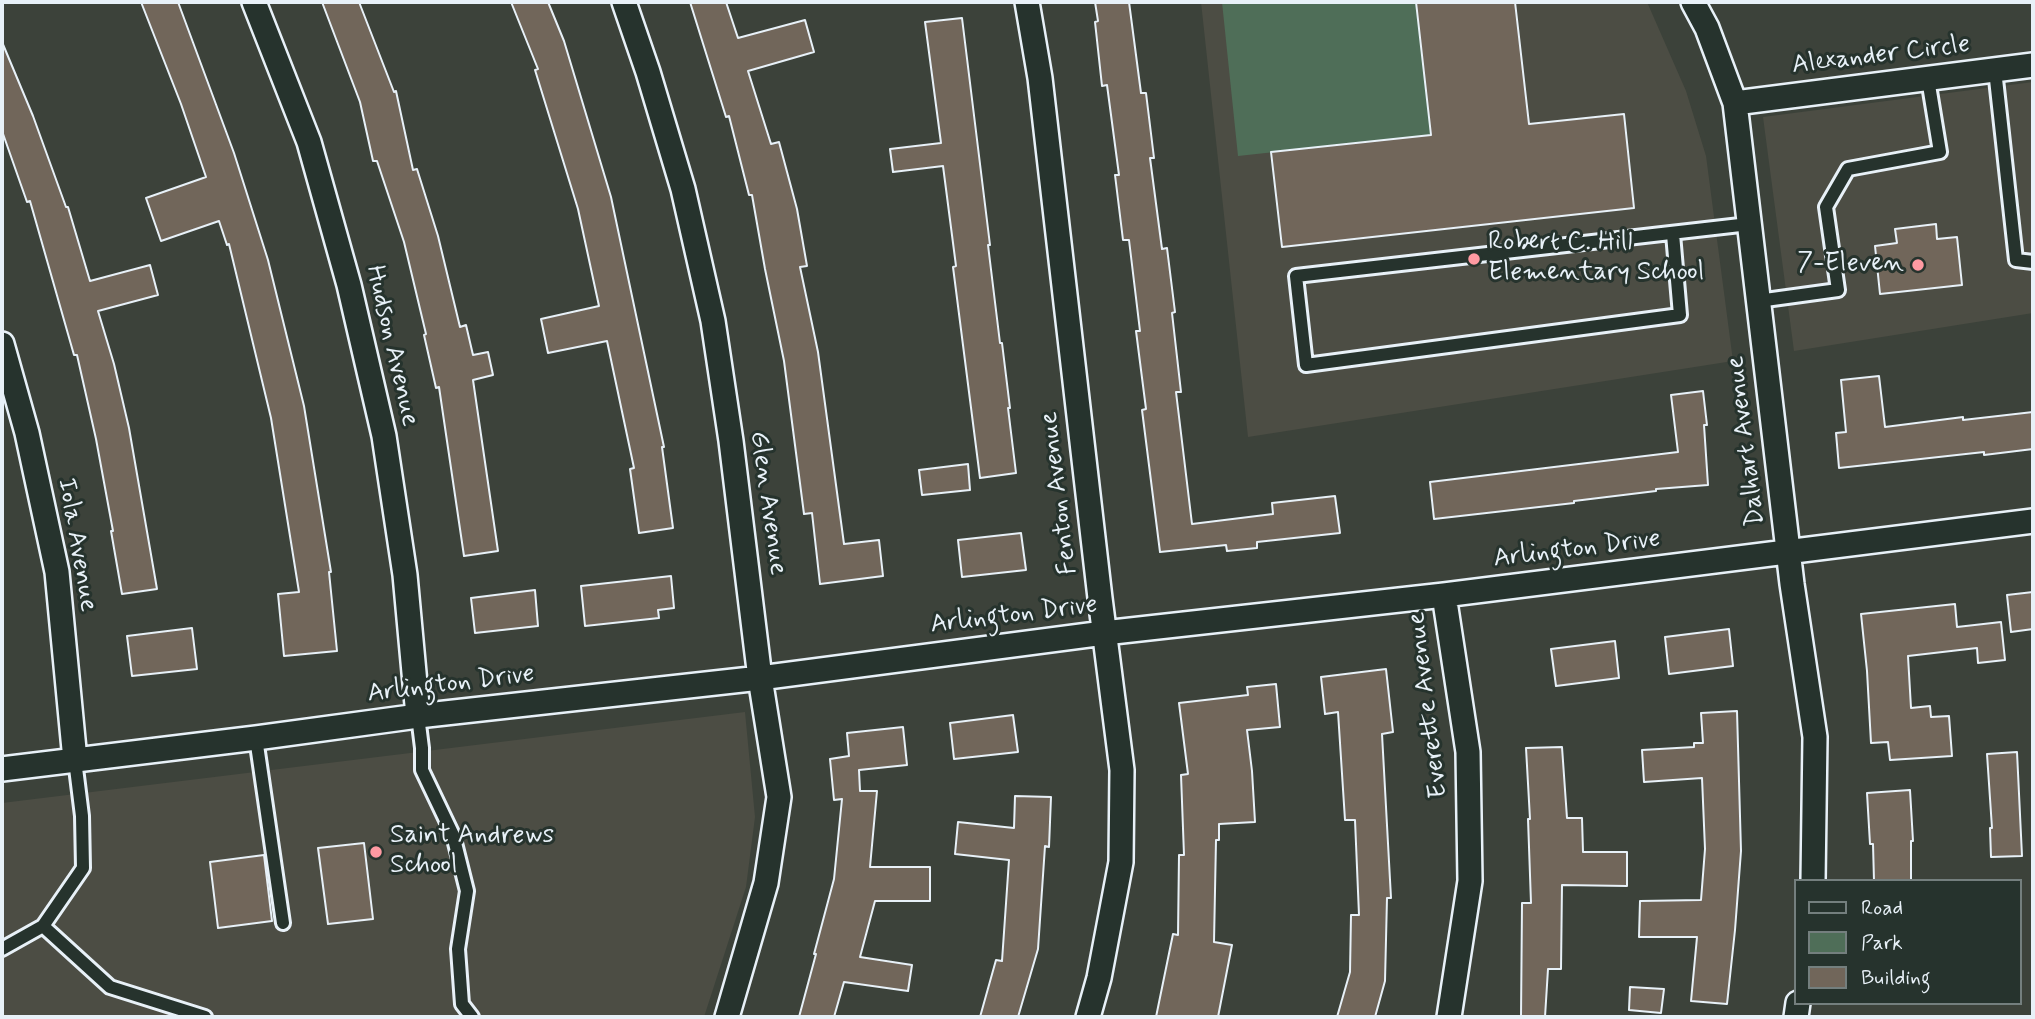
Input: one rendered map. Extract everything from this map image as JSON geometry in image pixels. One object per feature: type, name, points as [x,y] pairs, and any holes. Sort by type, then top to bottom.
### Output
[{"type":"street","name":"Hudson Avenue","points":[[254,2],[309,142],[349,285],[384,436],[405,575],[418,716]]},
{"type":"street","name":"Glen Avenue","points":[[624,2],[683,189],[713,321],[733,454],[760,678],[779,797],[766,883],[727,1017]]},
{"type":"street","name":"Fenton Avenue","points":[[1027,2],[1040,78],[1122,770],[1121,862],[1099,978],[1088,1017]]},
{"type":"street","name":"Dalhart Avenue","points":[[1693,2],[1707,29],[1735,103],[1788,552],[1815,737],[1813,879]]},
{"type":"street","name":"Alexander Circle","points":[[1735,103],[2033,65]]},
{"type":"street","name":"Iola Avenue","points":[[2,344],[27,433],[57,572],[75,760]]},
{"type":"street","name":"Arlington Drive","points":[[2,769],[418,716],[760,678],[1104,633],[1444,595],[2033,521]]},
{"type":"street","name":"Everette Avenue","points":[[1444,595],[1468,752],[1470,881],[1449,1017]]},
{"type":"lane","points":[[1995,70],[2016,260],[2033,262]]},
{"type":"lane","points":[[1758,301],[1838,290],[1826,207],[1848,169],[1940,152],[1928,79]]},
{"type":"lane","points":[[1673,234],[1680,315],[1306,365],[1296,276],[1749,224]]},
{"type":"lane","points":[[418,716],[422,770],[453,835],[467,891],[458,950],[462,1004],[455,1017]]},
{"type":"lane","points":[[257,738],[283,923]]},
{"type":"lane","points":[[2,949],[43,926],[83,868],[82,816],[75,760]]},
{"type":"lane","points":[[43,926],[110,987],[205,1017]]},
{"type":"lane","points":[[462,1004],[472,1017]]},
{"type":"shaded area","name":"Robert C. Hill Elementary School","points":[[1201,2],[1647,2],[1686,91],[1706,156],[1733,361],[1248,437]]},
{"type":"shaded area","points":[[2033,82],[2033,313],[1794,351],[1763,117]]},
{"type":"shaded area","name":"Saint Andrews School","points":[[745,712],[755,817],[746,887],[704,1017],[2,1017],[2,803]]},
{"type":"green space","points":[[1222,2],[1416,2],[1431,135],[1238,156]]},
{"type":"building","points":[[141,2],[178,2],[234,153],[268,260],[304,406],[331,572],[337,651],[284,656],[278,594],[299,592],[271,418],[229,244],[227,245],[219,221],[161,241],[146,198],[206,177]]},
{"type":"building","points":[[322,2],[359,2],[394,92],[396,91],[413,170],[417,169],[438,236],[460,327],[466,325],[473,355],[488,352],[493,375],[473,380],[498,551],[464,556],[439,387],[436,388],[404,242],[377,161],[373,161],[360,102]]},
{"type":"building","points":[[511,2],[548,2],[564,41],[611,197],[664,447],[673,528],[639,533],[630,469],[634,468],[607,341],[548,353],[541,319],[599,306],[578,209],[535,70],[538,69]]},
{"type":"building","points":[[690,2],[726,2],[738,38],[805,20],[814,52],[748,71],[771,144],[779,142],[797,209],[807,266],[800,267],[818,352],[844,544],[879,540],[883,576],[820,584],[812,513],[804,514],[784,361],[752,195],[749,195],[729,116],[726,117]]},
{"type":"building","points":[[1095,2],[1129,2],[1141,93],[1146,93],[1154,158],[1150,158],[1162,249],[1167,248],[1175,312],[1172,313],[1181,392],[1176,392],[1192,524],[1273,514],[1272,503],[1335,496],[1340,533],[1257,542],[1257,548],[1227,551],[1226,545],[1160,552],[1142,410],[1146,409],[1136,331],[1140,331],[1129,240],[1123,240],[1115,175],[1119,175],[1107,85],[1102,86]]},
{"type":"building","points":[[1416,2],[1515,2],[1529,124],[1624,114],[1634,208],[1282,247],[1271,152],[1431,135]]},
{"type":"building","points":[[962,18],[1016,473],[980,478],[943,166],[893,172],[890,149],[941,143],[925,22]]},
{"type":"building","points":[[2,42],[68,207],[90,281],[150,265],[158,295],[98,311],[129,428],[157,589],[122,594],[96,439],[77,355],[74,355],[30,201],[27,202],[2,131]]},
{"type":"building","name":"7-Eleven","points":[[1936,224],[1937,239],[1957,237],[1962,285],[1880,294],[1875,246],[1897,243],[1895,229]]},
{"type":"building","points":[[1879,376],[1885,427],[2033,412],[2033,449],[1839,468],[1836,433],[1846,432],[1841,380]]},
{"type":"building","points":[[1703,391],[1707,425],[1704,425],[1708,485],[1656,489],[1574,503],[1434,519],[1430,482],[1678,452],[1671,395]]},
{"type":"building","points":[[968,464],[970,490],[922,495],[919,470]]},
{"type":"building","points":[[1021,533],[1026,570],[962,577],[958,540]]},
{"type":"building","points":[[671,576],[674,608],[658,610],[659,618],[585,626],[581,586]]},
{"type":"building","points":[[535,590],[538,626],[475,633],[471,598]]},
{"type":"building","points":[[2033,592],[2033,629],[2011,632],[2007,595]]},
{"type":"building","points":[[1955,604],[1957,627],[2001,622],[2005,660],[1978,663],[1977,648],[1908,656],[1911,708],[1930,706],[1931,717],[1949,716],[1952,756],[1890,760],[1888,742],[1871,743],[1861,614]]},
{"type":"building","points":[[192,628],[197,669],[132,676],[127,636]]},
{"type":"building","points":[[1729,629],[1733,666],[1669,674],[1665,637]]},
{"type":"building","points":[[1615,641],[1619,678],[1556,686],[1551,649]]},
{"type":"building","points":[[1386,669],[1393,732],[1382,734],[1391,898],[1387,898],[1385,981],[1375,1017],[1337,1017],[1350,972],[1351,915],[1359,915],[1355,820],[1345,820],[1338,712],[1325,714],[1321,677]]},
{"type":"building","points":[[1276,684],[1280,727],[1247,730],[1255,822],[1219,824],[1219,840],[1216,840],[1214,942],[1232,945],[1218,1017],[1156,1017],[1173,934],[1178,935],[1179,855],[1184,855],[1181,775],[1188,774],[1179,703],[1248,695],[1247,687]]},
{"type":"building","points":[[1737,711],[1741,851],[1727,1004],[1691,1001],[1697,937],[1639,937],[1640,901],[1701,900],[1705,849],[1702,778],[1644,782],[1642,750],[1694,747],[1694,743],[1703,743],[1701,713]]},
{"type":"building","points":[[1013,715],[1018,752],[954,759],[950,723]]},
{"type":"building","points":[[903,727],[907,765],[859,770],[860,791],[877,791],[870,867],[930,867],[930,901],[875,901],[860,957],[912,965],[908,991],[844,982],[834,1017],[799,1017],[834,879],[842,799],[834,800],[830,759],[849,756],[847,733]]},
{"type":"building","points":[[1562,747],[1567,818],[1582,818],[1583,852],[1627,852],[1627,886],[1562,885],[1561,969],[1548,969],[1545,1017],[1521,1017],[1522,903],[1531,903],[1526,748]]},
{"type":"building","points":[[2017,752],[2022,856],[1991,857],[1992,828],[1987,754]]},
{"type":"building","points":[[1910,790],[1913,841],[1911,879],[1874,879],[1867,793]]},
{"type":"building","points":[[1015,796],[1051,797],[1049,847],[1045,846],[1038,949],[1018,1017],[980,1017],[996,960],[1002,961],[1009,860],[955,854],[958,822],[1014,828]]},
{"type":"building","points":[[364,843],[373,919],[328,924],[318,848]]},
{"type":"building","points":[[264,855],[272,921],[218,928],[210,862]]},
{"type":"building","points":[[1630,987],[1664,989],[1661,1013],[1629,1010]]},
{"type":"place","name":"Robert C. Hill Elementary School","points":[[1474,259]]},
{"type":"place","name":"7-Eleven","points":[[1918,265]]},
{"type":"place","name":"Saint Andrews School","points":[[376,852]]}]
